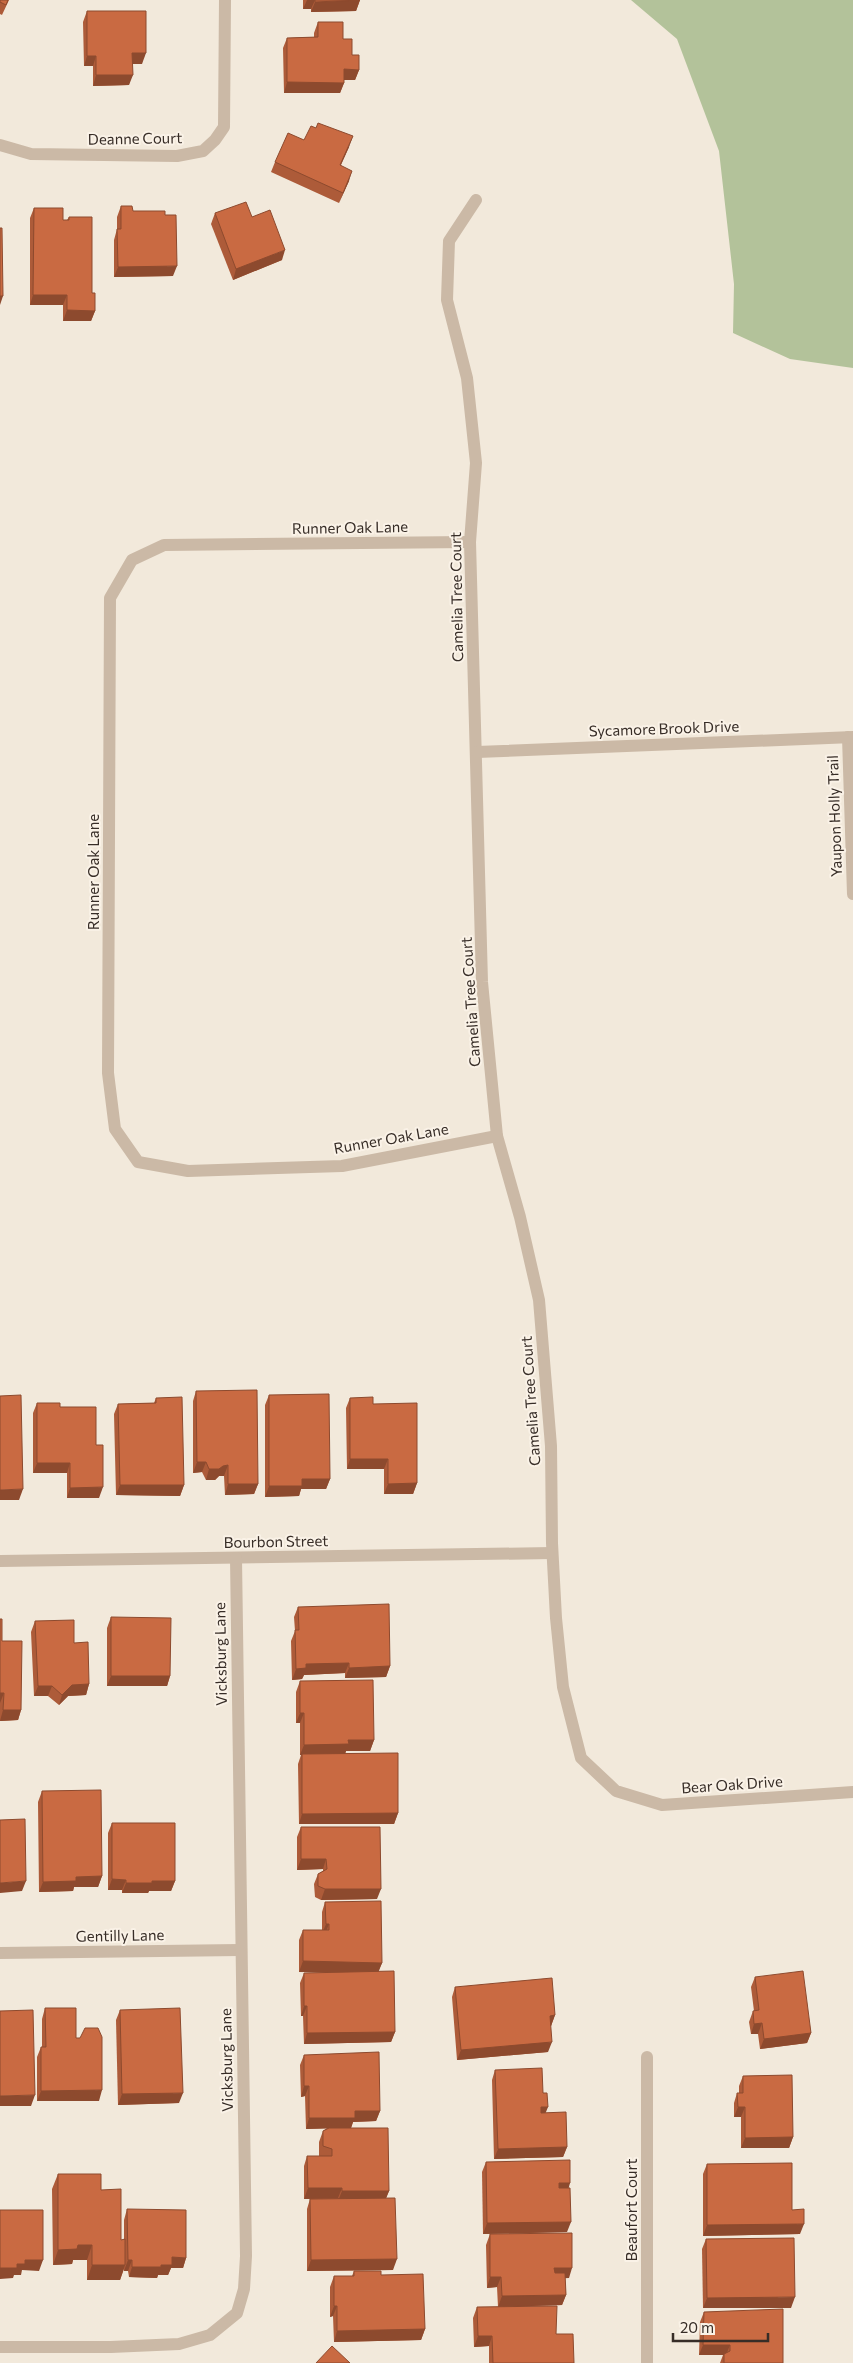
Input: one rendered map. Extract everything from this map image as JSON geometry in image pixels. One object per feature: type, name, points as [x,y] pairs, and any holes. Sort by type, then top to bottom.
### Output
[{"type":"street","name":"Deanne Court","points":[[0,145],[31,154],[177,156],[202,151],[215,140],[224,127],[226,66],[224,0]]},
{"type":"street","name":"Camelia Tree Court","points":[[476,200],[449,241],[447,300],[467,378],[476,463],[470,542],[482,982],[497,1136],[520,1217],[539,1300],[551,1446],[552,1553],[563,1687],[581,1758],[616,1791]]},
{"type":"street","name":"Runner Oak Lane","points":[[470,542],[164,545],[132,560],[110,598],[108,1073],[115,1129],[138,1162],[188,1171],[342,1166],[497,1136]]},
{"type":"street","name":"Sycamore Brook Drive","points":[[477,752],[851,737]]},
{"type":"street","name":"Yaupon Holly Trail","points":[[851,737],[853,894]]},
{"type":"street","name":"Bourbon Street","points":[[0,1561],[552,1553]]},
{"type":"street","name":"Vicksburg Lane","points":[[0,2347],[111,2347],[179,2344],[210,2335],[237,2313],[244,2289],[246,2256],[240,1950],[236,1558]]},
{"type":"street","name":"Bear Oak Drive","points":[[616,1791],[662,1806],[853,1792]]},
{"type":"street","name":"Gentilly Lane","points":[[0,1953],[240,1950]]},
{"type":"street","name":"Beaufort Court","points":[[647,2057],[647,2363]]},
{"type":"green space","points":[[631,0],[853,0],[853,368],[790,359],[733,333],[734,284],[719,151],[677,39]]},
{"type":"building","points":[[0,0],[8,0],[6,5],[0,2]]},
{"type":"building","points":[[315,0],[360,0],[315,2]]},
{"type":"building","points":[[87,11],[146,11],[146,53],[132,53],[133,75],[96,75],[96,56],[87,56]]},
{"type":"building","points":[[318,22],[343,22],[343,39],[352,39],[352,55],[359,55],[359,70],[344,69],[344,83],[287,82],[287,38],[318,37]]},
{"type":"building","points":[[318,123],[353,136],[340,165],[352,171],[343,193],[275,162],[288,133],[304,140],[311,126],[316,128]]},
{"type":"building","points":[[246,202],[252,217],[270,210],[285,250],[236,269],[215,213]]},
{"type":"building","points":[[121,206],[132,206],[133,211],[165,211],[165,215],[176,215],[177,266],[118,267],[117,229],[121,229]]},
{"type":"building","points":[[34,208],[63,208],[63,220],[69,220],[69,217],[92,217],[92,293],[95,293],[95,311],[67,310],[67,295],[33,295]]},
{"type":"building","points":[[0,228],[2,228],[3,296],[0,296]]},
{"type":"building","points":[[257,1390],[258,1484],[228,1484],[228,1465],[219,1469],[209,1469],[206,1462],[197,1462],[196,1391]]},
{"type":"building","points":[[329,1394],[330,1479],[302,1479],[302,1486],[269,1486],[269,1395]]},
{"type":"building","points":[[21,1395],[23,1489],[0,1490],[0,1396]]},
{"type":"building","points":[[182,1397],[184,1485],[120,1485],[118,1404],[156,1403],[156,1398]]},
{"type":"building","points":[[373,1397],[373,1404],[417,1403],[417,1483],[388,1484],[388,1459],[350,1459],[350,1398]]},
{"type":"building","points":[[37,1403],[60,1403],[60,1407],[96,1407],[96,1445],[103,1445],[103,1487],[70,1488],[70,1463],[37,1463]]},
{"type":"building","points":[[389,1604],[390,1666],[349,1668],[349,1663],[306,1664],[306,1668],[296,1669],[295,1630],[299,1630],[298,1607]]},
{"type":"building","points":[[111,1617],[171,1618],[170,1676],[111,1676]]},
{"type":"building","points":[[0,1619],[2,1619],[2,1641],[22,1641],[21,1710],[3,1710],[4,1693],[0,1693]]},
{"type":"building","points":[[74,1620],[74,1643],[88,1642],[89,1684],[72,1685],[62,1695],[52,1686],[38,1686],[35,1621]]},
{"type":"building","points":[[373,1680],[374,1740],[348,1740],[349,1744],[304,1745],[304,1713],[300,1713],[300,1681]]},
{"type":"building","points":[[398,1753],[398,1813],[302,1814],[302,1754]]},
{"type":"building","points":[[101,1790],[102,1876],[76,1877],[76,1881],[43,1882],[42,1791]]},
{"type":"building","points":[[25,1819],[26,1881],[0,1883],[0,1820]]},
{"type":"building","points":[[112,1823],[175,1823],[175,1881],[126,1883],[126,1880],[112,1879]]},
{"type":"building","points":[[301,1827],[380,1827],[381,1889],[325,1889],[318,1886],[318,1874],[327,1869],[326,1859],[301,1859]]},
{"type":"building","points":[[381,1901],[382,1963],[303,1961],[303,1930],[329,1930],[329,1924],[326,1924],[325,1902]]},
{"type":"building","points":[[394,1971],[395,2032],[307,2033],[307,2006],[304,2006],[304,1973]]},
{"type":"building","points":[[803,1971],[811,2033],[764,2039],[762,2023],[754,2024],[753,2011],[759,2010],[755,1977]]},
{"type":"building","points":[[552,1978],[555,2015],[550,2016],[552,2042],[461,2050],[455,1987]]},
{"type":"building","points":[[45,2008],[76,2008],[76,2038],[80,2038],[85,2028],[98,2028],[102,2037],[102,2090],[41,2091],[41,2047],[46,2047]]},
{"type":"building","points":[[180,2008],[183,2093],[122,2094],[120,2010]]},
{"type":"building","points":[[33,2010],[35,2095],[0,2096],[0,2011]]},
{"type":"building","points":[[379,2052],[380,2111],[355,2111],[355,2118],[309,2118],[309,2086],[304,2086],[304,2055]]},
{"type":"building","points":[[542,2068],[543,2093],[547,2093],[548,2107],[541,2107],[541,2113],[566,2112],[567,2147],[498,2149],[495,2070]]},
{"type":"building","points":[[792,2075],[793,2137],[745,2138],[745,2107],[738,2107],[737,2093],[743,2093],[743,2076]]},
{"type":"building","points":[[329,2128],[388,2128],[389,2191],[342,2191],[342,2188],[308,2188],[307,2156],[332,2156],[332,2149],[323,2146],[323,2131]]},
{"type":"building","points":[[570,2160],[570,2183],[559,2183],[559,2188],[570,2188],[571,2222],[487,2223],[486,2162]]},
{"type":"building","points":[[792,2163],[792,2210],[804,2209],[804,2224],[707,2225],[707,2164]]},
{"type":"building","points":[[58,2174],[101,2174],[101,2190],[121,2189],[121,2240],[125,2239],[125,2265],[92,2265],[92,2245],[78,2245],[77,2249],[58,2250]]},
{"type":"building","points":[[395,2198],[397,2259],[311,2260],[310,2199]]},
{"type":"building","points":[[127,2209],[186,2210],[186,2258],[172,2257],[172,2265],[161,2265],[161,2267],[132,2267],[132,2260],[128,2260]]},
{"type":"building","points":[[0,2210],[43,2210],[43,2260],[25,2260],[25,2264],[17,2264],[17,2268],[0,2268]]},
{"type":"building","points":[[572,2233],[572,2268],[554,2268],[555,2273],[565,2273],[566,2295],[502,2296],[501,2277],[490,2277],[490,2234]]},
{"type":"building","points":[[794,2238],[795,2297],[707,2298],[706,2239]]},
{"type":"building","points":[[354,2271],[381,2271],[381,2275],[423,2274],[425,2329],[337,2331],[337,2306],[334,2306],[334,2276],[354,2276]]},
{"type":"building","points":[[557,2306],[556,2334],[573,2334],[574,2363],[493,2363],[492,2336],[478,2336],[477,2307]]},
{"type":"building","points":[[783,2309],[783,2363],[724,2363],[724,2354],[730,2351],[730,2345],[703,2345],[704,2312]]},
{"type":"building","points":[[332,2346],[350,2363],[316,2363]]}]
